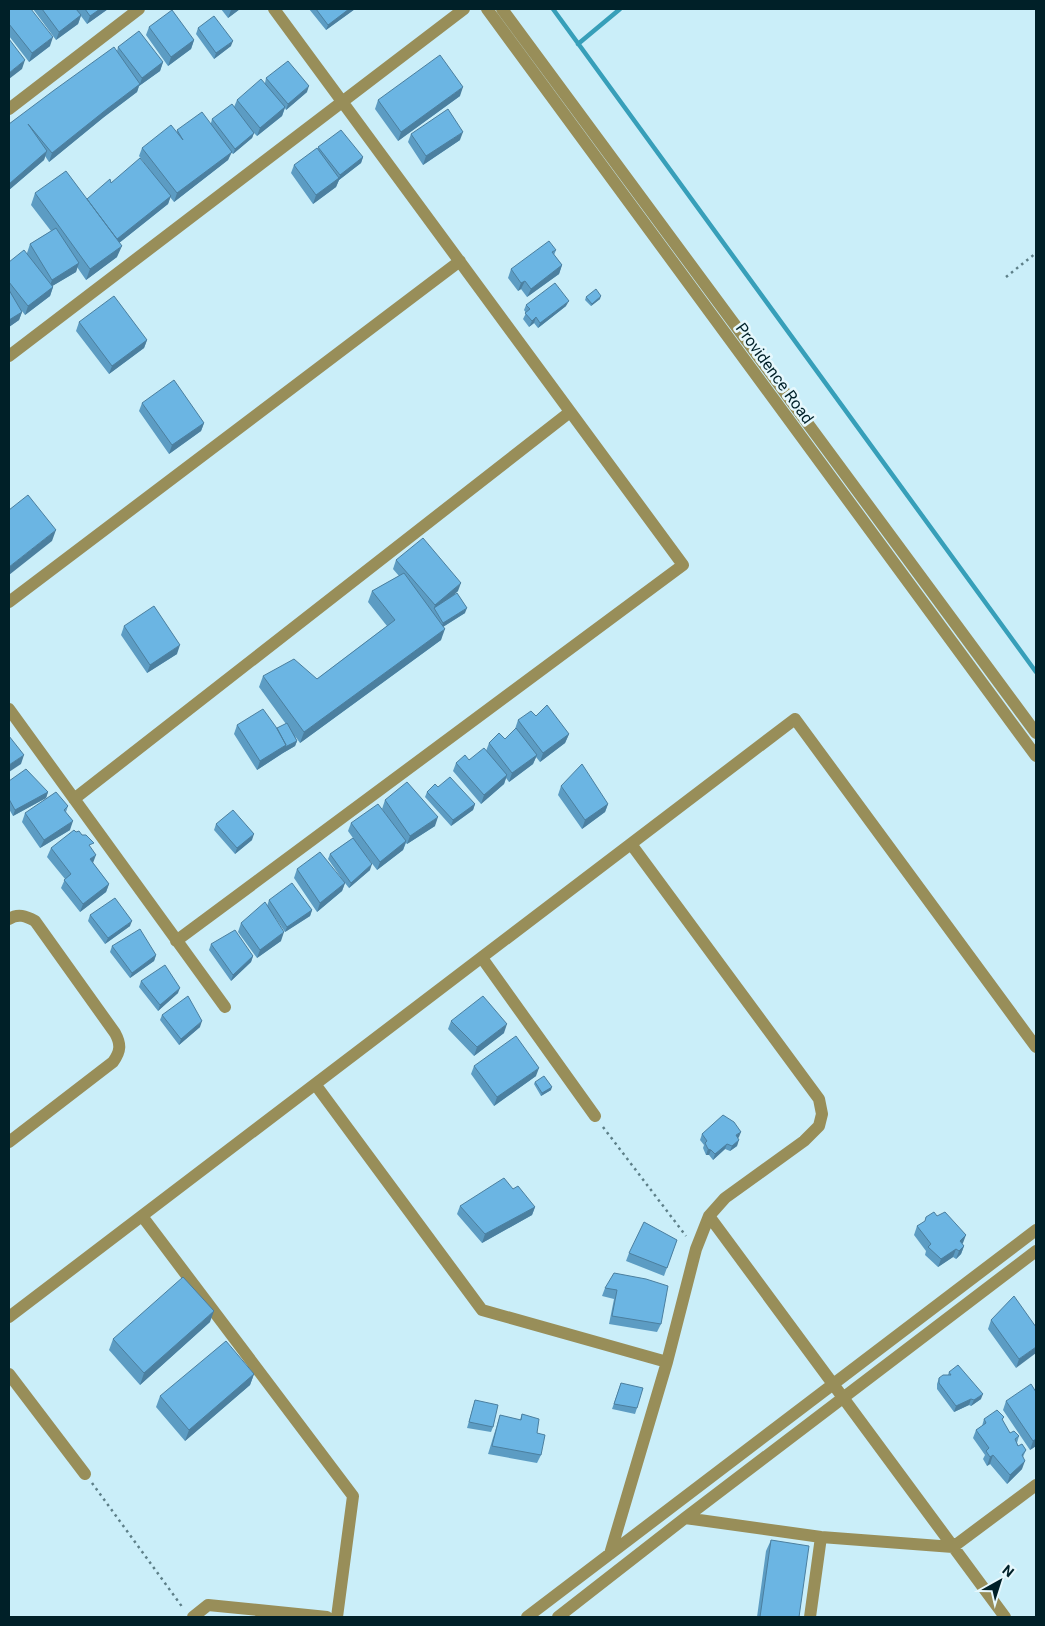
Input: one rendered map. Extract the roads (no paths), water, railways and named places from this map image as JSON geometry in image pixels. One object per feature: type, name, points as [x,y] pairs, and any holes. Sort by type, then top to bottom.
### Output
[{"type":"street","points":[[9,108],[139,9]]},
{"type":"street","points":[[176,941],[683,565],[274,9]]},
{"type":"street","points":[[9,356],[464,9]]},
{"type":"street","name":"Providence Road","points":[[487,9],[1036,756]]},
{"type":"street","name":"Providence Road","points":[[502,9],[1036,733]]},
{"type":"street","points":[[9,602],[460,262]]},
{"type":"street","points":[[74,799],[570,412]]},
{"type":"street","points":[[9,710],[225,1007]]},
{"type":"street","points":[[9,1317],[796,719],[1036,1047]]},
{"type":"street","points":[[610,1554],[667,1362],[696,1249],[709,1216],[726,1198],[804,1142],[819,1126],[822,1114],[819,1099],[631,844]]},
{"type":"street","points":[[9,919],[19,915],[35,920],[115,1033],[120,1042],[120,1049],[113,1062],[9,1142]]},
{"type":"street","points":[[482,958],[595,1116]]},
{"type":"street","points":[[315,1084],[482,1310],[667,1362]]},
{"type":"street","points":[[142,1216],[353,1496],[337,1617]]},
{"type":"street","points":[[709,1216],[1005,1617]]},
{"type":"street","points":[[527,1617],[1036,1230]]},
{"type":"street","points":[[558,1617],[1036,1251]]},
{"type":"street","points":[[9,1374],[85,1474]]},
{"type":"street","points":[[685,1518],[821,1537],[954,1547],[1036,1484]]},
{"type":"street","points":[[810,1617],[821,1537]]},
{"type":"street","points":[[189,1613],[208,1605],[327,1617]]},
{"type":"waterway","points":[[553,9],[1036,672]]},
{"type":"waterway","points":[[578,44],[620,9]]}]
